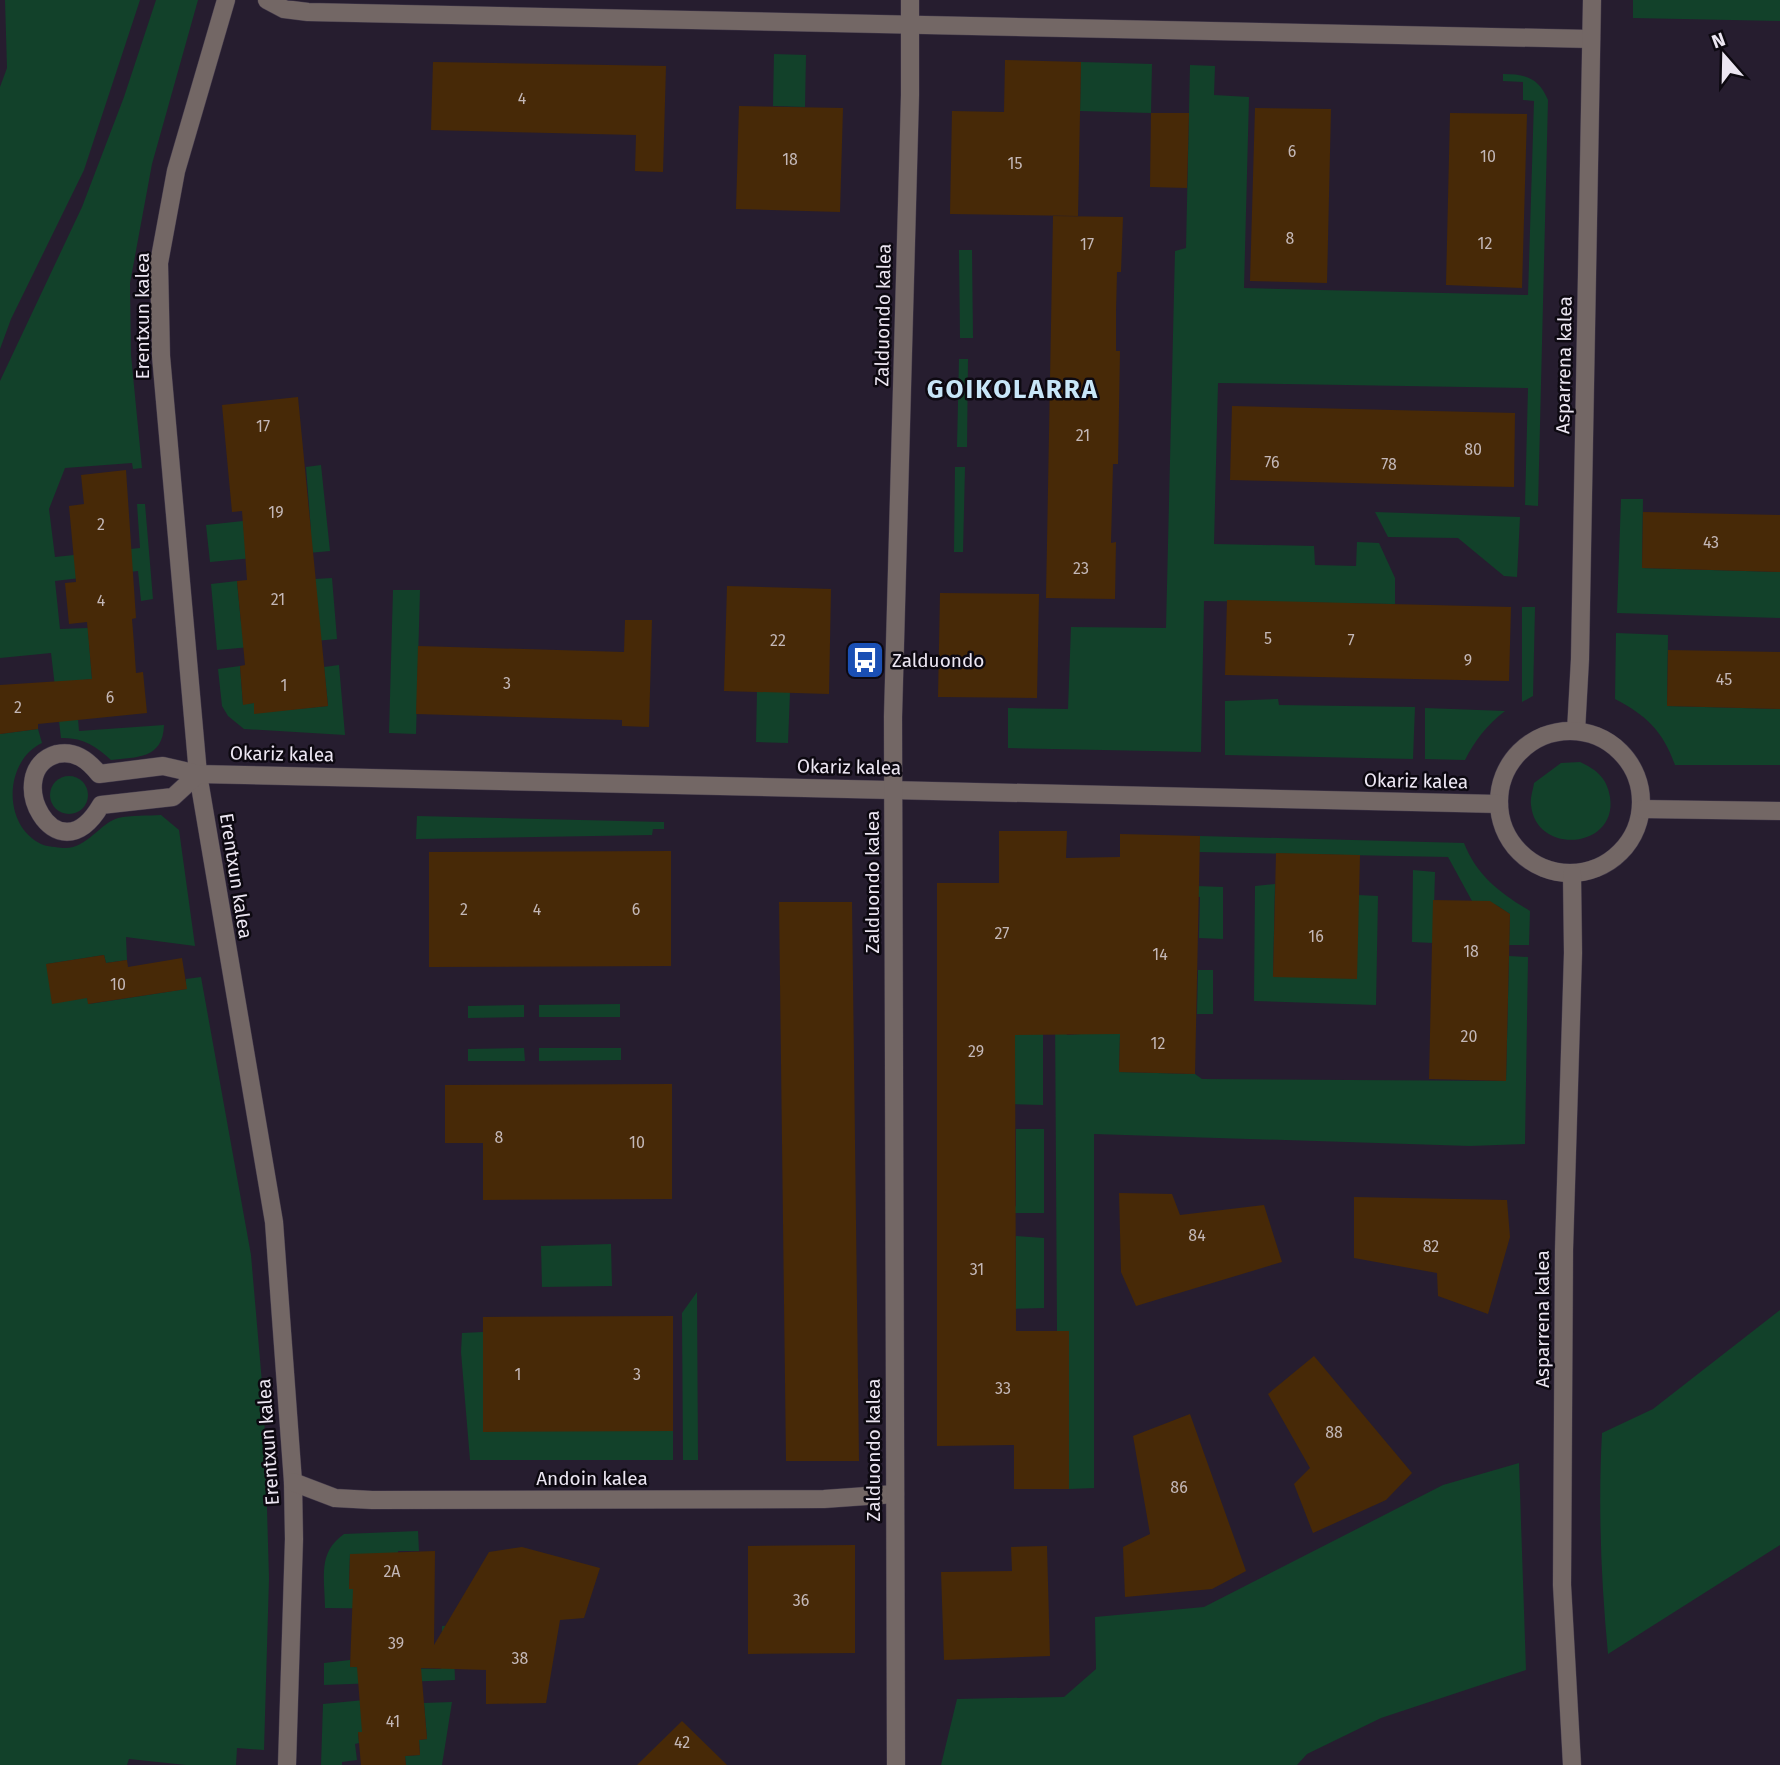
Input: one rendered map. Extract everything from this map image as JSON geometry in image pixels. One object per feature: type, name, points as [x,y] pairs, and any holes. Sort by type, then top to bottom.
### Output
[{"type":"street","name":"Erentxun kalea","points":[[226,0],[176,171],[159,263],[161,356],[198,774],[274,1222],[293,1482],[294,1539],[287,1765]]},
{"type":"street","points":[[267,0],[284,9],[308,12],[1591,39]]},
{"type":"street","name":"Zalduondo kalea","points":[[896,1765],[893,717],[910,94],[910,0]]},
{"type":"street","name":"Asparrena kalea","points":[[1576,731],[1580,645],[1592,0]]},
{"type":"street","points":[[1576,731],[1599,737],[1623,754],[1638,779],[1642,809],[1635,834],[1619,855],[1597,869],[1572,874],[1544,869],[1521,853],[1505,831],[1499,804],[1502,781],[1512,761],[1528,745],[1548,734],[1576,731]]},
{"type":"street","name":"Okariz kalea","points":[[198,774],[173,797],[101,804],[94,817],[83,827],[69,831],[55,831],[42,825],[31,815],[25,802],[24,788],[37,762],[64,753],[78,755],[90,763],[99,774],[163,766],[198,774],[1499,804]]},
{"type":"street","points":[[1642,809],[1780,811]]},
{"type":"street","name":"Asparrena kalea","points":[[1572,874],[1573,953],[1563,1250],[1562,1585],[1572,1765]]},
{"type":"street","name":"Andoin kalea","points":[[293,1482],[335,1498],[372,1500],[824,1499],[895,1494]]},
{"type":"green space","points":[[5,0],[140,0],[84,170],[11,319],[0,349],[0,87],[7,68]]},
{"type":"green space","points":[[156,0],[198,0],[152,164],[130,283],[131,355],[142,468],[133,469],[132,463],[65,468],[49,509],[55,557],[140,548],[137,504],[145,504],[153,599],[141,601],[138,571],[55,581],[60,629],[88,628],[92,679],[75,681],[79,731],[164,725],[163,736],[154,750],[139,757],[111,760],[88,743],[61,738],[51,653],[0,658],[0,381],[82,207],[124,97]]},
{"type":"green space","points":[[1633,0],[1780,0],[1780,21],[1633,18]]},
{"type":"green space","points":[[774,54],[806,55],[805,107],[773,106]]},
{"type":"green space","points":[[1081,62],[1152,64],[1151,113],[1080,111]]},
{"type":"green space","points":[[1190,65],[1215,66],[1214,95],[1249,97],[1244,288],[1528,295],[1534,101],[1523,100],[1523,82],[1503,81],[1503,74],[1525,76],[1540,87],[1548,100],[1538,506],[1525,505],[1528,388],[1218,383],[1214,544],[1314,546],[1315,565],[1356,566],[1357,542],[1379,543],[1395,578],[1395,604],[1204,601],[1201,752],[1008,748],[1008,708],[1068,709],[1071,627],[1166,628],[1175,251],[1186,248]]},
{"type":"green space","points":[[959,250],[972,250],[973,338],[960,338]]},
{"type":"green space","points":[[959,359],[968,359],[967,447],[957,447]]},
{"type":"green space","points":[[321,465],[330,551],[210,562],[206,525],[243,521],[245,541],[311,531],[306,467]]},
{"type":"green space","points":[[955,467],[965,467],[963,552],[954,552]]},
{"type":"green space","points":[[1621,499],[1643,499],[1642,568],[1780,572],[1780,618],[1617,613]]},
{"type":"green space","points":[[1375,512],[1520,517],[1517,577],[1504,576],[1458,538],[1388,537]]},
{"type":"green space","points":[[332,578],[337,639],[217,650],[211,584],[237,581],[241,622],[315,579]]},
{"type":"green space","points":[[393,590],[420,590],[416,734],[389,733]]},
{"type":"green space","points":[[1522,607],[1535,607],[1533,696],[1522,702]]},
{"type":"green space","points":[[1616,633],[1668,635],[1667,706],[1780,709],[1780,765],[1675,765],[1665,743],[1652,725],[1636,711],[1615,699]]},
{"type":"green space","points":[[339,665],[345,735],[244,729],[228,716],[222,706],[218,669],[240,666],[243,704],[254,703],[255,713],[328,706],[324,667]]},
{"type":"green space","points":[[757,691],[790,692],[788,743],[756,742]]},
{"type":"green space","points":[[1278,699],[1279,705],[1415,707],[1413,759],[1225,755],[1225,701]]},
{"type":"green space","points":[[1425,708],[1505,711],[1482,733],[1465,760],[1425,759]]},
{"type":"green space","points":[[38,729],[42,743],[29,752],[20,764],[13,793],[19,823],[28,835],[43,845],[71,847],[86,841],[118,818],[161,815],[179,830],[195,946],[126,937],[127,960],[106,963],[104,955],[47,964],[87,998],[89,1004],[186,989],[186,979],[201,977],[251,1255],[264,1406],[269,1578],[264,1750],[237,1748],[236,1765],[186,1765],[129,1759],[127,1765],[0,1765],[0,734]]},
{"type":"green space","points":[[1580,762],[1604,780],[1610,797],[1609,814],[1602,827],[1590,836],[1575,840],[1560,839],[1547,833],[1536,821],[1531,805],[1534,783],[1561,763]]},
{"type":"green space","points":[[69,776],[82,782],[88,795],[82,808],[69,814],[56,808],[50,795],[56,782]]},
{"type":"green space","points":[[417,816],[664,822],[664,829],[653,829],[652,835],[416,839]]},
{"type":"green space","points":[[1200,836],[1464,843],[1469,855],[1491,883],[1530,911],[1529,945],[1509,945],[1510,914],[1496,905],[1472,901],[1448,857],[1199,852]]},
{"type":"green space","points":[[1413,870],[1435,872],[1433,943],[1412,942]]},
{"type":"green space","points":[[1119,883],[1223,887],[1223,939],[1199,938],[1200,897],[1124,896],[1119,1072],[1195,1074],[1202,1079],[1506,1081],[1509,956],[1528,957],[1525,1144],[1470,1146],[1094,1134],[1094,1488],[1069,1489],[1069,1331],[1057,1331],[1055,1009],[1067,1035],[1081,1034]]},
{"type":"green space","points":[[1275,884],[1273,977],[1358,895],[1378,896],[1376,1005],[1254,1001],[1255,886]]},
{"type":"green space","points":[[1198,970],[1213,970],[1213,1014],[1197,1014]]},
{"type":"green space","points":[[1043,984],[1043,1105],[1006,1104],[1015,1097],[1015,1028]]},
{"type":"green space","points":[[620,1004],[620,1017],[539,1017],[539,1005]]},
{"type":"green space","points":[[524,1005],[524,1017],[468,1018],[468,1006]]},
{"type":"green space","points":[[524,1048],[525,1061],[468,1061],[468,1049]]},
{"type":"green space","points":[[539,1048],[621,1048],[621,1060],[539,1061]]},
{"type":"green space","points":[[1016,1129],[1044,1129],[1044,1213],[1006,1213],[1016,1206]]},
{"type":"green space","points":[[1016,1236],[1044,1238],[1044,1308],[1006,1309],[1016,1301]]},
{"type":"green space","points":[[611,1244],[612,1286],[542,1287],[541,1246]]},
{"type":"green space","points":[[697,1292],[698,1460],[683,1460],[682,1313]]},
{"type":"green space","points":[[1780,1310],[1780,1545],[1608,1654],[1601,1544],[1602,1433],[1653,1409]]},
{"type":"green space","points":[[483,1332],[673,1431],[673,1460],[470,1460],[461,1352],[462,1333]]},
{"type":"green space","points":[[1519,1463],[1526,1670],[1381,1718],[1307,1754],[1297,1765],[941,1765],[957,1699],[1064,1697],[1096,1669],[1095,1617],[1204,1607],[1443,1485]]},
{"type":"green space","points":[[418,1531],[419,1551],[350,1554],[349,1588],[419,1590],[417,1609],[325,1608],[324,1567],[335,1541],[344,1534]]},
{"type":"green space","points":[[442,1626],[453,1626],[455,1680],[324,1685],[324,1663],[350,1660],[350,1667],[441,1669]]},
{"type":"green space","points":[[385,1698],[362,1732],[358,1732],[359,1743],[355,1744],[357,1760],[342,1762],[342,1765],[321,1765],[323,1704]]},
{"type":"green space","points":[[452,1702],[442,1765],[406,1765],[405,1756],[420,1755],[419,1740],[427,1739],[424,1703]]},
{"type":"building","points":[[1005,60],[1081,62],[1078,216],[950,214],[952,111],[1004,112]]},
{"type":"building","points":[[433,62],[666,66],[663,172],[635,171],[636,135],[431,130]]},
{"type":"building","points":[[739,106],[843,108],[840,212],[736,209]]},
{"type":"building","points":[[1255,108],[1331,109],[1327,283],[1250,281]]},
{"type":"building","points":[[1151,113],[1189,113],[1187,188],[1150,187]]},
{"type":"building","points":[[1450,113],[1527,114],[1522,288],[1446,285]]},
{"type":"building","points":[[1053,216],[1123,217],[1116,311],[1116,351],[1120,351],[1118,464],[1113,464],[1111,543],[1116,542],[1115,599],[1046,598]]},
{"type":"building","points":[[298,397],[328,706],[254,714],[254,703],[243,705],[240,666],[245,665],[237,581],[247,580],[242,511],[232,512],[222,405]]},
{"type":"building","points":[[1232,406],[1515,413],[1514,487],[1230,480]]},
{"type":"building","points":[[126,470],[136,618],[132,619],[136,673],[143,672],[147,713],[38,724],[38,729],[0,734],[0,685],[92,679],[87,622],[69,624],[65,583],[76,582],[69,506],[84,504],[81,475]]},
{"type":"building","points":[[1643,512],[1780,515],[1780,572],[1642,568]]},
{"type":"building","points":[[727,586],[831,589],[829,694],[724,691]]},
{"type":"building","points":[[940,593],[1039,594],[1037,698],[938,697]]},
{"type":"building","points":[[1227,600],[1511,607],[1509,681],[1225,675]]},
{"type":"building","points":[[625,620],[652,620],[649,727],[622,726],[622,720],[416,714],[418,646],[624,652]]},
{"type":"building","points":[[1668,650],[1780,652],[1780,709],[1667,706]]},
{"type":"building","points":[[999,831],[1067,831],[1066,858],[1120,857],[1120,834],[1200,836],[1195,1074],[1119,1072],[1120,1034],[1015,1035],[1016,1331],[1069,1331],[1069,1489],[1014,1489],[1014,1445],[937,1446],[937,883],[999,883]]},
{"type":"building","points":[[671,851],[671,966],[429,967],[429,852]]},
{"type":"building","points":[[1276,853],[1360,855],[1357,979],[1273,977]]},
{"type":"building","points":[[1433,900],[1490,901],[1510,914],[1506,1081],[1429,1079]]},
{"type":"building","points":[[779,902],[852,902],[859,1461],[786,1461]]},
{"type":"building","points":[[104,955],[106,963],[127,960],[128,967],[182,958],[187,989],[88,1004],[87,998],[52,1004],[46,964]]},
{"type":"building","points":[[672,1084],[672,1199],[483,1200],[483,1143],[445,1143],[445,1085]]},
{"type":"building","points":[[1119,1193],[1172,1194],[1180,1215],[1264,1205],[1282,1262],[1136,1306],[1121,1272]]},
{"type":"building","points":[[1354,1197],[1507,1200],[1510,1237],[1488,1314],[1438,1296],[1437,1273],[1354,1258]]},
{"type":"building","points":[[673,1316],[673,1431],[483,1432],[483,1317]]},
{"type":"building","points":[[1314,1356],[1412,1473],[1386,1500],[1313,1533],[1294,1484],[1310,1468],[1268,1394]]},
{"type":"building","points":[[1190,1414],[1246,1571],[1212,1589],[1125,1597],[1123,1547],[1150,1534],[1133,1436]]},
{"type":"building","points":[[855,1545],[855,1653],[748,1654],[748,1546]]},
{"type":"building","points":[[1047,1546],[1050,1656],[944,1660],[941,1572],[1012,1571],[1011,1547]]},
{"type":"building","points":[[522,1547],[600,1568],[584,1618],[560,1620],[546,1703],[486,1704],[486,1670],[421,1668],[427,1739],[419,1740],[420,1755],[405,1756],[406,1765],[361,1765],[358,1732],[362,1732],[357,1667],[350,1667],[353,1589],[349,1589],[350,1554],[435,1551],[434,1645],[489,1552]]},
{"type":"building","points":[[682,1721],[727,1765],[637,1765]]},
{"type":"place","name":"Zalduondo","points":[[865,660]]},
{"type":"district","name":"GOIKOLARRA","points":[[1013,389]]}]
